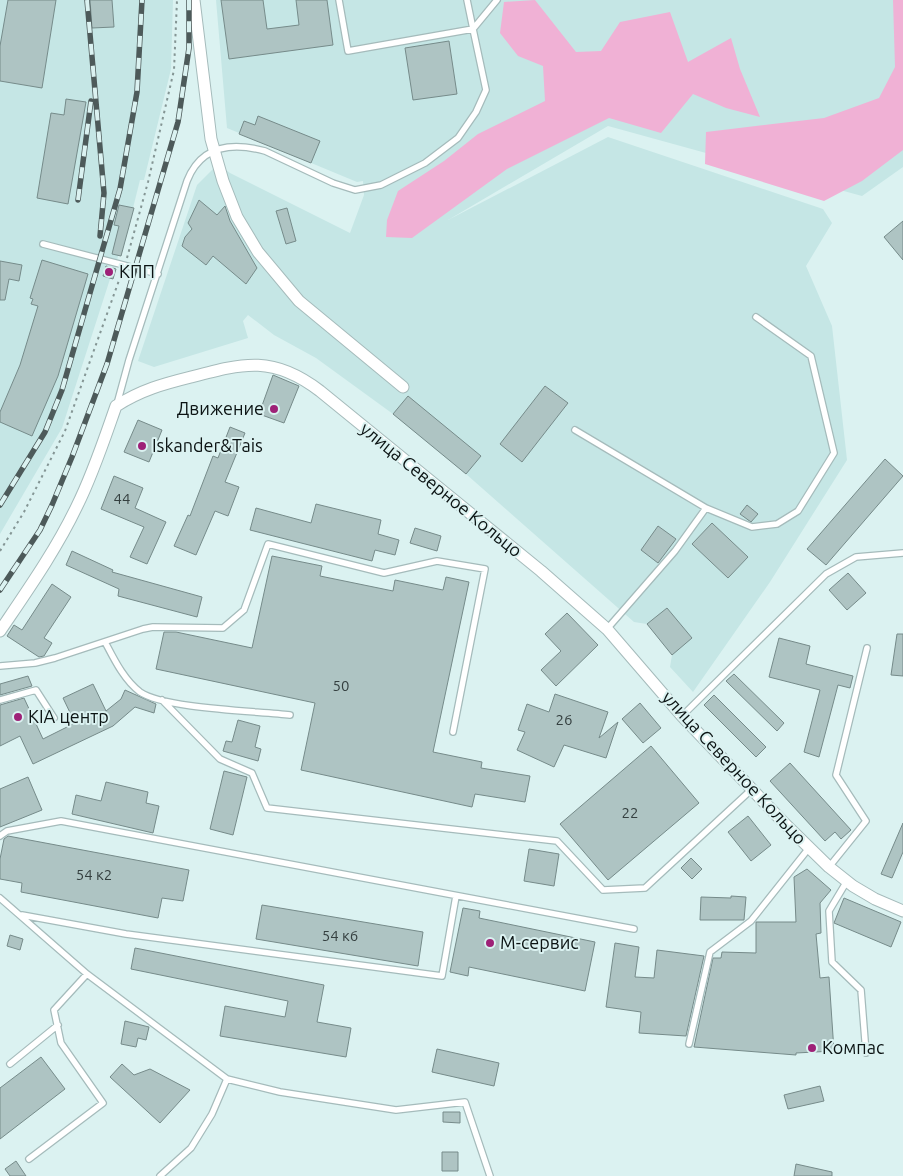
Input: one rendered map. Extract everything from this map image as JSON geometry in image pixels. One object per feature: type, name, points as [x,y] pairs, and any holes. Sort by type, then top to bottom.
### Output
[{"type":"street","points":[[194,0],[209,125],[214,151],[223,181],[238,217],[258,252],[300,301],[403,388]]},
{"type":"street","name":"улица Северное Кольцо","points":[[116,406],[150,387],[233,365],[257,364],[294,373],[320,390],[608,629],[682,716],[751,790],[809,848],[847,881],[876,899],[903,911]]},
{"type":"street","points":[[0,631],[51,552],[77,507],[89,482],[116,406]]},
{"type":"lane","points":[[339,0],[348,51],[472,29],[497,0]]},
{"type":"lane","points":[[116,406],[129,360],[191,171],[214,151],[233,146],[255,148],[343,187],[355,190],[381,185],[425,163],[458,138],[476,112],[486,90],[467,0]]},
{"type":"lane","points":[[43,244],[158,274]]},
{"type":"lane","points":[[575,430],[706,508],[752,527],[777,524],[798,511],[834,454],[811,356],[756,317]]},
{"type":"lane","points":[[608,629],[675,551],[706,508]]},
{"type":"lane","points":[[0,666],[35,663],[136,631],[153,628],[223,628],[244,610],[268,544],[384,573],[437,560],[485,569],[453,732]]},
{"type":"lane","points":[[682,716],[826,574],[856,557],[903,553]]},
{"type":"lane","points":[[105,642],[121,670],[142,693],[186,705],[290,715]]},
{"type":"lane","points":[[829,867],[866,821],[836,775],[867,648]]},
{"type":"lane","points":[[0,700],[36,690],[54,718]]},
{"type":"lane","points":[[162,700],[220,758],[252,773],[267,808],[558,841],[603,890],[645,888],[751,790]]},
{"type":"lane","points":[[0,836],[7,832],[61,821],[634,929]]},
{"type":"lane","points":[[689,1044],[710,952],[751,921],[809,848]]},
{"type":"lane","points":[[847,881],[829,911],[832,962],[861,990],[866,1053]]},
{"type":"lane","points":[[20,915],[126,934],[442,976],[456,896]]},
{"type":"lane","points":[[0,898],[87,974],[227,1079],[280,1092],[396,1110],[465,1102],[490,1176]]},
{"type":"lane","points":[[29,1159],[102,1103],[61,1043],[54,1010],[87,974]]},
{"type":"lane","points":[[10,1064],[58,1025]]},
{"type":"lane","points":[[160,1176],[191,1148],[212,1114],[227,1079]]},
{"type":"path","points":[[0,551],[24,512],[65,431],[124,265],[148,182],[174,70],[177,0]]},
{"type":"shaded area","points":[[0,0],[173,0],[171,69],[144,180],[140,180],[121,256],[118,256],[113,279],[110,279],[62,428],[0,534]]},
{"type":"shaded area","points":[[216,0],[903,0],[903,167],[862,196],[608,126],[448,220],[608,137],[823,209],[832,223],[806,266],[832,326],[847,460],[770,582],[693,692],[670,667],[672,655],[647,624],[634,622],[466,474],[393,414],[316,358],[274,335],[248,315],[243,321],[248,338],[154,367],[138,361],[197,185],[218,164],[230,173],[350,233],[364,195],[363,181],[357,182],[227,128]]},
{"type":"shaded area","points":[[535,0],[576,52],[601,51],[620,22],[670,12],[688,62],[731,38],[740,69],[760,117],[726,108],[693,94],[661,133],[609,118],[507,169],[412,238],[386,237],[387,220],[398,191],[444,161],[478,134],[545,101],[543,66],[518,56],[500,33],[504,2]]},
{"type":"shaded area","points":[[893,0],[903,0],[903,150],[862,181],[824,201],[705,164],[706,132],[824,118],[879,98],[895,67]]},
{"type":"building","points":[[8,0],[56,0],[42,88],[0,81],[0,46]]},
{"type":"building","points":[[90,0],[112,0],[114,27],[92,28]]},
{"type":"building","points":[[221,0],[263,0],[267,29],[299,25],[296,0],[327,0],[333,45],[229,59]]},
{"type":"building","points":[[449,41],[457,94],[413,100],[405,48]]},
{"type":"building","points":[[66,99],[86,102],[68,204],[37,198],[51,113],[64,115]]},
{"type":"building","points":[[258,116],[320,141],[311,163],[239,134],[244,121],[255,125]]},
{"type":"building","points":[[199,200],[217,215],[225,206],[230,221],[257,268],[246,284],[213,256],[206,265],[182,246],[185,237],[192,229],[188,223]]},
{"type":"building","points":[[119,205],[134,208],[121,256],[112,254],[119,226],[114,225]]},
{"type":"building","points":[[287,208],[296,241],[286,244],[276,211]]},
{"type":"building","points":[[903,221],[903,260],[884,237]]},
{"type":"building","points":[[42,260],[88,274],[58,376],[32,436],[0,422],[0,412],[20,365],[38,306],[31,304],[33,299],[30,298]]},
{"type":"building","points":[[0,261],[22,265],[19,281],[9,279],[5,300],[0,300]]},
{"type":"building","name":"КПП","points":[[106,266],[116,269],[113,279],[103,276]]},
{"type":"building","points":[[273,375],[299,386],[284,423],[259,414]]},
{"type":"building","points":[[545,386],[568,403],[522,462],[500,444]]},
{"type":"building","points":[[408,396],[481,456],[466,474],[393,414]]},
{"type":"building","points":[[138,420],[162,430],[149,462],[124,452]]},
{"type":"building","points":[[230,427],[245,433],[225,482],[239,487],[228,516],[215,511],[196,555],[174,546],[188,515],[190,516],[213,456],[218,458]]},
{"type":"building","points":[[885,459],[903,476],[826,565],[807,549]]},
{"type":"building","points":[[114,476],[143,488],[135,508],[166,522],[147,564],[130,557],[144,527],[101,509]]},
{"type":"building","points":[[316,504],[381,520],[378,534],[399,540],[395,555],[375,550],[372,561],[250,530],[256,508],[311,523]]},
{"type":"building","points":[[747,505],[758,514],[751,522],[740,514]]},
{"type":"building","points":[[712,523],[748,557],[728,578],[692,544]]},
{"type":"building","points":[[658,526],[676,539],[658,563],[641,550]]},
{"type":"building","points":[[415,528],[441,536],[437,551],[410,543]]},
{"type":"building","points":[[72,551],[113,570],[112,572],[202,597],[197,617],[118,596],[119,589],[66,565]]},
{"type":"building","points":[[272,556],[322,566],[320,576],[393,591],[395,580],[443,590],[446,577],[469,582],[433,752],[482,762],[481,768],[530,776],[525,802],[475,794],[472,807],[301,770],[315,703],[156,669],[164,632],[176,632],[252,648]]},
{"type":"building","points":[[848,573],[866,593],[847,610],[829,590]]},
{"type":"building","points":[[52,584],[71,597],[44,638],[52,643],[44,656],[39,657],[7,636],[14,625],[22,630]]},
{"type":"building","points":[[667,608],[692,638],[672,655],[647,624]]},
{"type":"building","points":[[567,613],[598,645],[556,686],[541,670],[561,651],[545,634]]},
{"type":"building","points":[[897,634],[903,634],[903,676],[891,675]]},
{"type":"building","points":[[779,638],[810,646],[806,664],[853,676],[850,688],[838,685],[819,757],[804,752],[820,690],[769,677]]},
{"type":"building","points":[[734,674],[784,723],[777,731],[726,681]]},
{"type":"building","points":[[28,676],[32,686],[0,695],[0,684]]},
{"type":"building","points":[[93,684],[106,711],[121,699],[125,690],[156,704],[154,713],[135,707],[113,726],[33,764],[20,736],[0,746],[0,705],[24,698],[43,739],[75,723],[63,698]]},
{"type":"building","points":[[555,694],[608,712],[599,738],[618,722],[606,758],[564,745],[554,767],[517,750],[525,732],[518,730],[527,704],[549,712]]},
{"type":"building","points":[[714,695],[766,747],[756,757],[704,705]]},
{"type":"building","points":[[640,703],[661,728],[643,743],[622,719]]},
{"type":"building","points":[[238,720],[260,726],[255,747],[261,749],[258,761],[223,751],[226,741],[232,742]]},
{"type":"building","points":[[651,746],[699,803],[608,880],[560,824]]},
{"type":"building","points":[[790,763],[851,830],[841,839],[835,832],[825,841],[770,781]]},
{"type":"building","points":[[224,771],[247,777],[233,835],[210,829]]},
{"type":"building","points":[[28,777],[42,810],[0,827],[0,789]]},
{"type":"building","points":[[106,782],[148,792],[146,803],[159,806],[153,833],[72,814],[76,795],[101,801]]},
{"type":"building","points":[[748,816],[771,845],[751,861],[728,832]]},
{"type":"building","points":[[903,823],[903,852],[892,878],[881,874]]},
{"type":"building","points":[[8,836],[189,870],[183,901],[162,898],[158,918],[21,892],[22,883],[0,879],[0,859],[4,839]]},
{"type":"building","points":[[529,849],[559,854],[554,886],[524,881]]},
{"type":"building","points":[[691,858],[702,869],[692,879],[681,868]]},
{"type":"building","points":[[807,869],[831,890],[820,903],[821,933],[816,934],[820,978],[829,977],[834,1051],[796,1053],[796,1055],[694,1047],[713,958],[721,958],[722,952],[756,953],[756,922],[796,922],[794,877]]},
{"type":"building","points":[[731,896],[746,897],[744,920],[700,920],[701,897],[731,898]]},
{"type":"building","points":[[844,898],[901,922],[891,947],[834,923]]},
{"type":"building","points":[[262,905],[423,932],[418,966],[256,939]]},
{"type":"building","points":[[463,908],[480,911],[479,918],[595,942],[585,991],[469,967],[468,976],[450,972]]},
{"type":"building","points":[[10,935],[23,939],[20,950],[7,946]]},
{"type":"building","points":[[615,943],[639,947],[635,977],[654,978],[657,950],[704,956],[686,1036],[639,1033],[641,1012],[606,1007]]},
{"type":"building","points":[[135,948],[324,985],[317,1022],[351,1028],[346,1057],[220,1036],[225,1006],[285,1017],[288,1001],[131,969]]},
{"type":"building","points":[[125,1021],[149,1027],[146,1040],[138,1038],[136,1047],[121,1044]]},
{"type":"building","points":[[437,1049],[499,1063],[494,1086],[432,1072]]},
{"type":"building","points":[[41,1057],[65,1089],[0,1139],[0,1088]]},
{"type":"building","points":[[122,1064],[134,1075],[150,1069],[190,1090],[160,1123],[110,1077]]},
{"type":"building","points":[[820,1086],[824,1101],[788,1109],[784,1095]]},
{"type":"building","points":[[443,1112],[460,1112],[460,1123],[443,1122]]},
{"type":"building","points":[[442,1152],[458,1152],[458,1171],[442,1171]]},
{"type":"building","points":[[16,1161],[26,1176],[10,1176],[5,1169]]},
{"type":"building","points":[[796,1164],[832,1172],[832,1176],[794,1176]]},
{"type":"railway","points":[[87,0],[104,193],[100,236]]},
{"type":"railway","points":[[0,505],[45,432],[62,390],[120,189],[137,92],[142,0]]},
{"type":"railway","points":[[0,590],[40,530],[52,505],[107,364],[178,122],[189,48],[189,0]]},
{"type":"railway","points":[[78,200],[91,101]]},
{"type":"place","name":"КПП","points":[[109,272]]},
{"type":"place","name":"Движение","points":[[274,409]]},
{"type":"place","name":"Iskander&Tais","points":[[142,446]]},
{"type":"place","name":"KIA центр","points":[[18,717]]},
{"type":"place","name":"М-сервис","points":[[490,943]]},
{"type":"place","name":"Компас","points":[[812,1048]]}]
